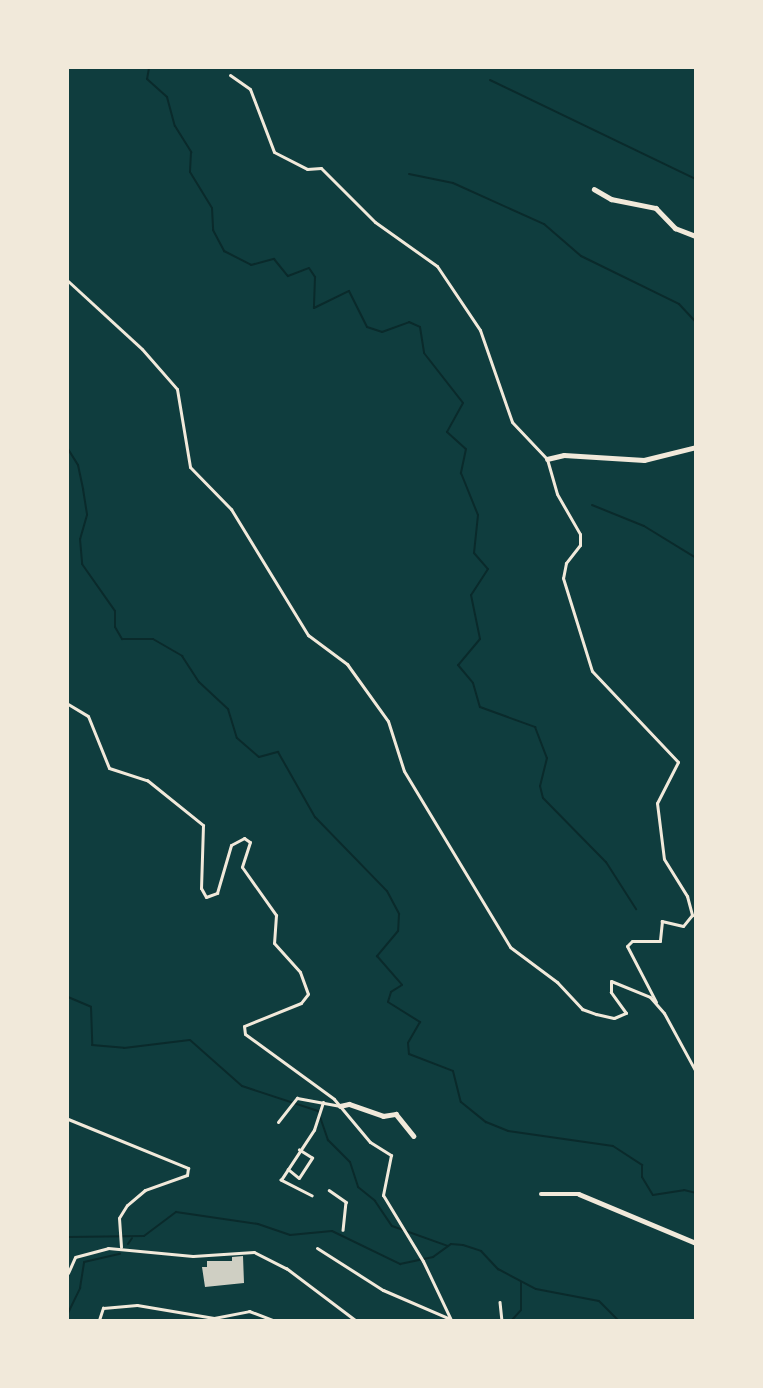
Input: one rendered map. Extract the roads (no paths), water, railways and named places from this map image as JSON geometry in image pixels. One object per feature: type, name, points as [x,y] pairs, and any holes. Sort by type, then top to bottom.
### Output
[{"type":"street","points":[[230,75],[250,89],[274,152],[307,169],[321,168],[375,222],[437,266],[480,330],[512,422],[547,459],[557,494],[580,534],[580,545],[566,563],[563,578],[592,671],[678,762],[658,803],[664,859],[687,896],[692,915],[683,926],[662,921],[660,941],[632,941],[627,946],[696,1072]]},
{"type":"street","points":[[594,190],[611,200],[656,208],[675,228],[696,236]]},
{"type":"street","points":[[68,281],[142,349],[176,389],[190,467],[231,509],[303,629],[352,670],[388,721],[404,771],[510,947],[557,982],[582,1009],[622,1017],[625,1008],[611,992],[611,980],[656,1002]]},
{"type":"street","points":[[547,459],[564,455],[644,460],[696,447]]},
{"type":"street","points":[[68,704],[88,716],[110,768],[147,780],[203,825],[201,888],[206,897],[217,892],[231,846],[244,838],[250,842],[242,867],[276,915],[274,943],[300,972],[308,994],[301,1003],[243,1029],[340,1106],[370,1142],[390,1155],[383,1195],[422,1260],[451,1320]]},
{"type":"street","points":[[278,1122],[297,1098],[384,1116],[396,1114],[414,1136]]},
{"type":"street","points":[[312,1196],[281,1181],[320,1115],[322,1104]]},
{"type":"street","points":[[68,1119],[188,1168],[182,1178],[137,1196],[120,1214],[118,1231],[121,1246]]},
{"type":"street","points":[[288,1169],[299,1178],[312,1158],[299,1150]]},
{"type":"street","points":[[329,1190],[346,1202],[348,1216],[343,1230]]},
{"type":"street","points":[[541,1194],[579,1194],[696,1243]]},
{"type":"street","points":[[68,1273],[75,1257],[121,1246],[184,1255],[254,1252],[286,1268],[352,1320]]},
{"type":"street","points":[[317,1248],[383,1290],[451,1320]]},
{"type":"street","points":[[500,1302],[502,1320]]},
{"type":"street","points":[[98,1320],[103,1308],[137,1305],[214,1318],[249,1311],[272,1320]]},
{"type":"waterway","points":[[149,68],[147,79],[167,97],[175,126],[191,152],[190,172],[212,208],[213,230],[224,251],[251,265],[274,259],[288,276],[309,268],[315,277],[314,308],[349,291],[367,327],[382,332],[409,322],[420,327],[424,353],[463,403],[447,432],[466,449],[461,473],[478,515],[474,553],[488,569],[471,595],[480,639],[458,665],[473,683],[480,707],[535,727],[547,758],[540,786],[543,798],[606,862],[636,909]]},
{"type":"waterway","points":[[490,80],[696,179]]},
{"type":"waterway","points":[[409,174],[453,183],[544,224],[581,256],[679,304],[696,322]]},
{"type":"waterway","points":[[68,449],[78,465],[87,515],[80,539],[82,564],[115,611],[115,627],[122,639],[153,639],[182,656],[199,682],[228,709],[237,738],[259,757],[278,752],[315,817],[387,891],[399,914],[398,931],[377,956],[402,985],[391,992],[388,1002],[420,1022],[408,1043],[409,1054],[453,1071],[461,1102],[486,1122],[508,1131],[613,1146],[642,1165],[642,1177],[653,1195],[684,1190],[696,1193]]},
{"type":"waterway","points":[[592,505],[644,526],[696,558]]},
{"type":"waterway","points":[[68,997],[91,1007],[92,1045],[124,1048],[190,1040],[242,1086],[318,1111],[328,1140],[350,1162],[358,1187],[375,1201],[392,1226],[448,1246]]},
{"type":"waterway","points":[[68,1237],[144,1236],[176,1212],[258,1224],[290,1235],[332,1231],[400,1264],[433,1257],[451,1244],[463,1245],[481,1251],[498,1269],[536,1289],[599,1301],[618,1320]]},
{"type":"waterway","points":[[128,1244],[132,1238]]},
{"type":"waterway","points":[[68,1313],[80,1288],[84,1262],[120,1254]]},
{"type":"waterway","points":[[512,1320],[521,1310],[521,1282]]}]
